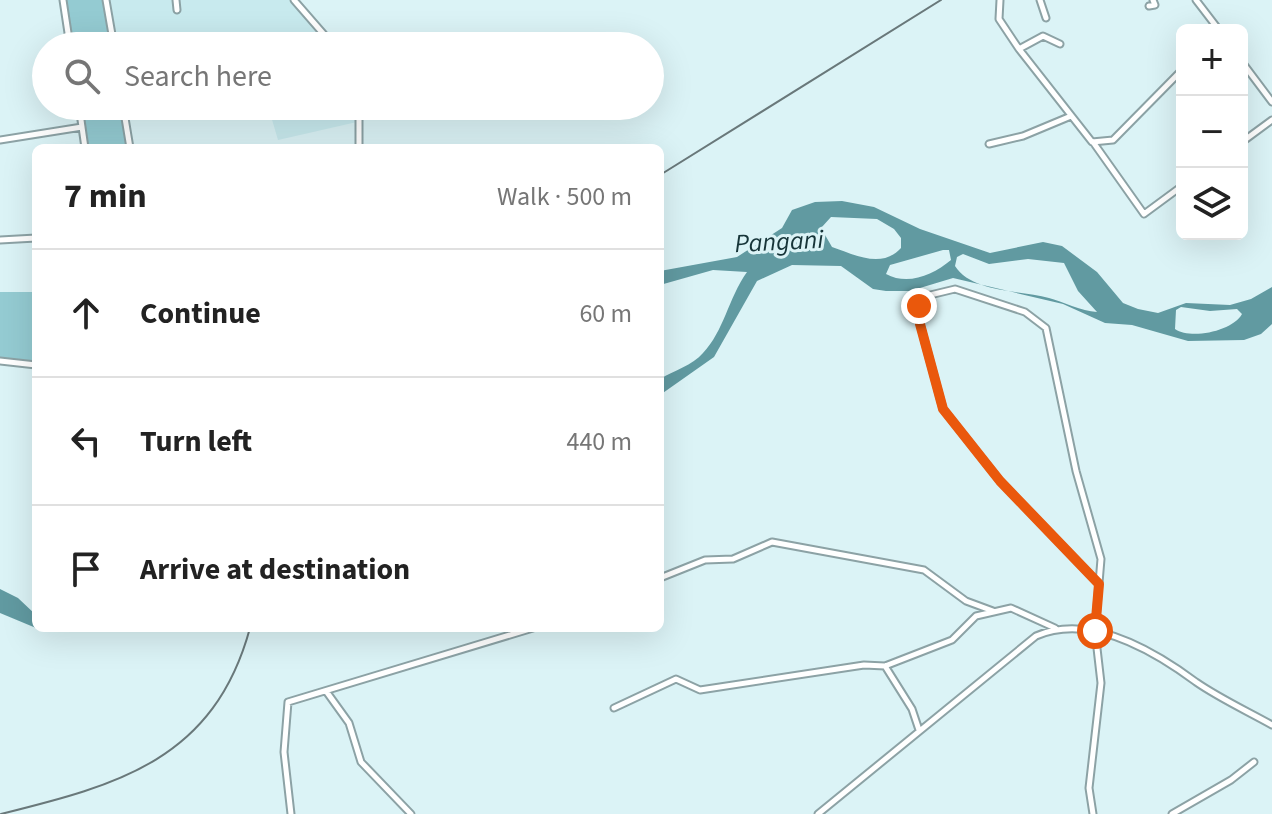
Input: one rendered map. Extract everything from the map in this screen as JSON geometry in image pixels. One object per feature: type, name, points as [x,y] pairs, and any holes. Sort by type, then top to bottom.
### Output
[{"type":"street","points":[[63,0],[68,32]]},
{"type":"street","points":[[106,0],[112,32]]},
{"type":"street","points":[[176,0],[177,10]]},
{"type":"street","points":[[294,0],[322,32]]},
{"type":"street","points":[[1000,0],[999,19],[1019,49],[1144,214],[1176,190]]},
{"type":"street","points":[[1040,0],[1046,18]]},
{"type":"street","points":[[1196,0],[1214,24]]},
{"type":"street","points":[[1019,49],[1043,36],[1060,44]]},
{"type":"street","points":[[1248,70],[1272,102]]},
{"type":"street","points":[[1092,142],[1113,140],[1176,76]]},
{"type":"street","points":[[989,144],[1023,136],[1071,116]]},
{"type":"street","points":[[81,120],[84,144]]},
{"type":"street","points":[[125,120],[129,144]]},
{"type":"street","points":[[359,120],[359,144]]},
{"type":"street","points":[[1248,138],[1272,120]]},
{"type":"street","points":[[0,140],[82,127]]},
{"type":"street","points":[[0,240],[32,238]]},
{"type":"street","points":[[1093,814],[1089,788],[1101,683],[1095,631],[1099,584],[1101,559],[1076,471],[1046,328],[1025,312],[955,289],[926,296],[919,306],[920,324],[943,409],[1000,481],[1099,584]]},
{"type":"street","points":[[0,361],[32,365]]},
{"type":"street","points":[[664,576],[705,560],[733,559],[772,542],[924,570],[966,601],[994,611]]},
{"type":"street","points":[[614,708],[676,679],[700,690],[864,665],[885,666],[952,640],[976,616],[1011,608],[1055,628],[1095,631],[1146,650],[1272,725]]},
{"type":"street","points":[[818,814],[1036,636],[1055,628]]},
{"type":"street","points":[[291,814],[284,752],[288,702],[520,632]]},
{"type":"street","points":[[885,666],[912,709],[919,730]]},
{"type":"street","points":[[326,691],[349,723],[361,762],[411,814]]},
{"type":"street","points":[[1172,814],[1231,780],[1254,762]]},
{"type":"shaded area","points":[[65,0],[104,0],[109,32],[70,32]]},
{"type":"shaded area","points":[[110,0],[291,0],[319,32],[116,32]]},
{"type":"shaded area","points":[[83,120],[123,120],[127,144],[87,144]]},
{"type":"shaded area","points":[[272,120],[357,120],[357,122],[278,140]]},
{"type":"shaded area","points":[[0,292],[32,292],[32,363],[0,359]]},
{"type":"water","name":"Pangani","points":[[842,201],[874,207],[920,229],[990,253],[1043,242],[1062,246],[1097,272],[1123,303],[1158,313],[1186,303],[1230,305],[1251,299],[1272,287],[1272,324],[1261,334],[1244,340],[1188,341],[1132,325],[1105,323],[1063,304],[1006,291],[1049,298],[1097,312],[1078,291],[1064,263],[1028,259],[989,264],[963,254],[957,257],[955,266],[963,275],[982,285],[953,278],[910,291],[873,289],[841,266],[792,265],[757,281],[714,357],[664,392],[664,377],[694,361],[710,344],[747,272],[713,270],[664,284],[664,270],[737,257],[782,228],[792,210],[815,202]],"holes":[[[831,217],[877,219],[894,229],[901,238],[901,248],[894,254],[877,259],[832,247],[821,228]],[[949,250],[951,260],[928,274],[911,279],[886,274],[890,265]],[[1181,307],[1210,311],[1237,309],[1242,314],[1221,329],[1191,334],[1175,329],[1176,310]]]},
{"type":"water","points":[[0,589],[18,598],[32,611],[32,626],[0,613]]},
{"type":"railway","points":[[664,173],[941,0]]},
{"type":"railway","points":[[1,814],[84,791],[156,760],[186,737],[212,709],[234,673],[249,632]]},
{"type":"route","points":[[919,306],[920,324],[943,409],[1000,481],[1099,584],[1095,631]]}]
